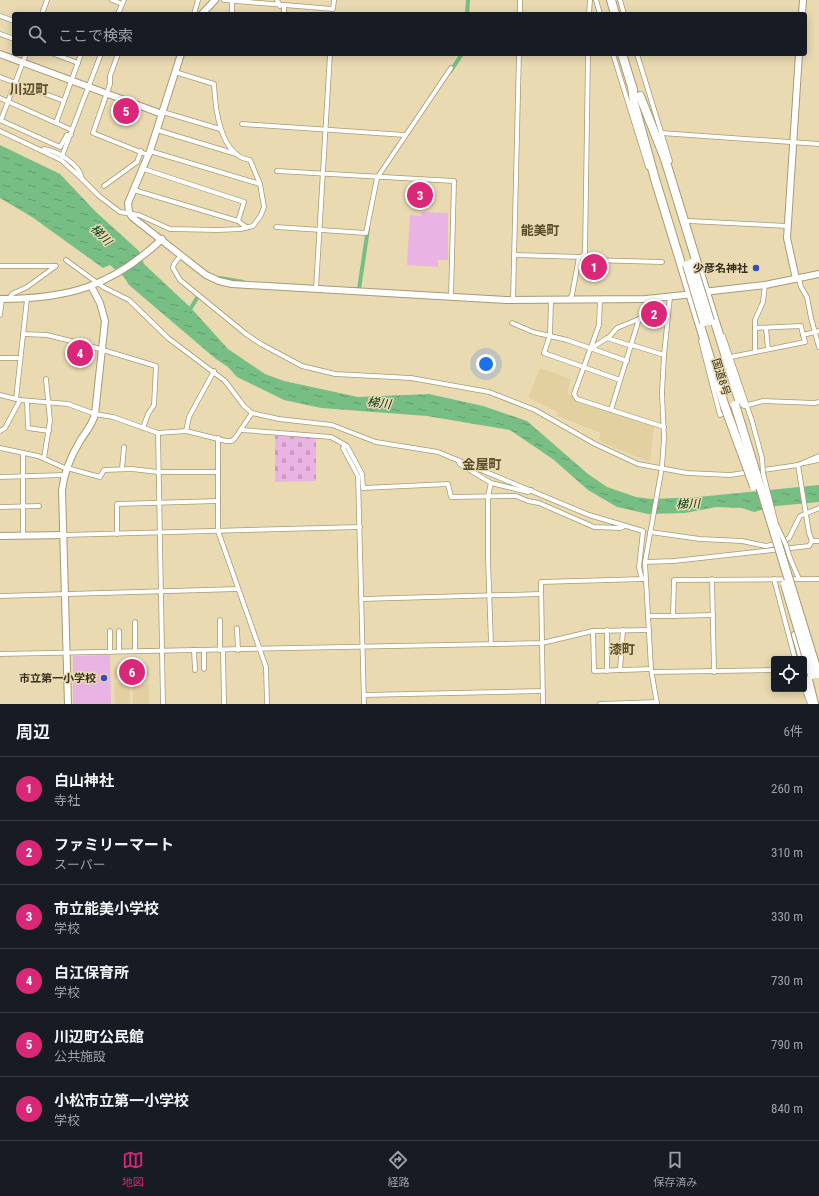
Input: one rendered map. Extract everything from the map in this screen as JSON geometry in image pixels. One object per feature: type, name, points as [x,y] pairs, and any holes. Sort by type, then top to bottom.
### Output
[{"type":"highway","points":[[605,0],[609,12]]},
{"type":"highway","points":[[611,0],[614,12]]},
{"type":"highway","points":[[623,56],[632,86],[634,103],[646,123]]},
{"type":"highway","name":"国道8号","points":[[629,56],[646,123],[652,136],[692,263],[704,321],[735,407],[757,485],[796,611],[819,701]]},
{"type":"highway","points":[[652,136],[655,179],[684,275],[690,294],[704,321],[735,407]]},
{"type":"highway","points":[[692,263],[707,292],[713,312],[735,407]]},
{"type":"highway","points":[[796,611],[794,625],[801,656]]},
{"type":"highway","points":[[796,611],[819,664]]},
{"type":"highway","points":[[813,673],[814,704]]},
{"type":"street","points":[[43,12],[47,0]]},
{"type":"street","points":[[112,0],[123,2],[119,12]]},
{"type":"street","points":[[195,12],[198,0]]},
{"type":"street","points":[[204,12],[215,0]]},
{"type":"street","points":[[224,0],[333,12],[334,0]]},
{"type":"street","points":[[277,0],[282,6],[284,12]]},
{"type":"street","points":[[520,0],[520,12]]},
{"type":"street","points":[[589,12],[590,0]]},
{"type":"street","points":[[596,0],[599,12]]},
{"type":"street","points":[[620,0],[623,12]]},
{"type":"street","points":[[802,0],[802,12]]},
{"type":"street","points":[[232,1],[232,12]]},
{"type":"street","points":[[0,16],[12,20]]},
{"type":"street","points":[[0,34],[12,38]]},
{"type":"street","points":[[0,54],[162,113],[220,129]]},
{"type":"street","points":[[25,56],[1,120],[60,147],[67,135],[72,133]]},
{"type":"street","points":[[59,56],[78,63]]},
{"type":"street","points":[[56,123],[80,56]]},
{"type":"street","points":[[62,156],[100,56]]},
{"type":"street","points":[[117,56],[110,76],[110,84],[107,94],[93,133],[141,151],[260,184]]},
{"type":"street","points":[[180,56],[144,169],[128,203],[129,212],[132,217],[159,242],[181,255],[206,275],[219,281],[232,284],[451,297],[514,300],[569,300],[670,297],[765,285],[819,274]]},
{"type":"street","points":[[316,288],[330,56]]},
{"type":"street","points":[[514,300],[519,56]]},
{"type":"street","points":[[569,300],[572,296],[581,257],[585,253],[588,56]]},
{"type":"street","points":[[614,56],[676,258],[684,275]]},
{"type":"street","points":[[637,56],[652,136],[688,221],[699,258],[692,263]]},
{"type":"street","points":[[799,56],[788,238],[798,279],[807,297],[811,318],[817,332],[819,347]]},
{"type":"street","points":[[276,227],[366,233],[377,178],[451,68]]},
{"type":"street","points":[[175,72],[214,84],[215,105],[220,129],[236,154]]},
{"type":"street","points":[[0,76],[64,101]]},
{"type":"street","points":[[0,98],[56,123],[72,133]]},
{"type":"street","points":[[242,124],[405,135]]},
{"type":"street","points":[[0,131],[61,160],[82,178],[99,196],[120,212],[129,212],[170,228],[196,231],[253,226],[258,220],[264,207],[260,184],[250,160],[243,159],[236,154],[157,130]]},
{"type":"street","points":[[652,136],[819,144]]},
{"type":"street","points":[[42,150],[45,149],[62,156],[82,174],[82,178]]},
{"type":"street","points":[[104,186],[137,162],[141,151]]},
{"type":"street","points":[[144,169],[244,202],[238,221]]},
{"type":"street","points":[[277,171],[377,178],[454,181],[451,297]]},
{"type":"street","points":[[134,190],[238,221],[246,227]]},
{"type":"street","points":[[688,221],[788,226]]},
{"type":"street","points":[[0,315],[1,299],[38,299],[76,292],[126,269],[159,242]]},
{"type":"street","points":[[181,255],[174,264],[173,268],[180,280],[246,334],[261,344],[302,366],[335,374],[411,378],[466,386],[489,392],[535,410],[589,441],[638,464],[661,469],[687,473],[724,475],[799,465],[819,460]]},
{"type":"street","points":[[515,255],[581,257],[588,260],[662,262]]},
{"type":"street","points":[[66,260],[100,282],[112,292],[129,300],[168,338],[224,380],[244,406],[252,413],[278,419],[332,425],[376,442],[438,452],[588,515],[643,531],[639,567],[644,579]]},
{"type":"street","points":[[0,266],[56,266],[27,287],[12,294],[9,299]]},
{"type":"street","points":[[755,352],[754,320],[763,302],[765,285]]},
{"type":"street","points":[[68,704],[62,490],[66,471],[80,441],[90,428],[95,414],[102,351],[104,314],[91,286]]},
{"type":"street","points":[[600,704],[657,703],[652,670],[644,579],[645,562],[661,469],[664,427],[662,393],[670,297]]},
{"type":"street","points":[[0,431],[5,428],[18,400],[20,358],[27,299]]},
{"type":"street","points":[[600,299],[599,325],[574,394],[577,399],[664,427]]},
{"type":"street","points":[[551,300],[550,335],[544,354],[620,380]]},
{"type":"street","points":[[713,312],[731,357],[735,407],[752,421],[762,458],[763,473],[776,524],[799,579]]},
{"type":"street","points":[[590,349],[607,338],[617,328],[639,319],[667,324]]},
{"type":"street","points":[[611,410],[632,346],[639,319]]},
{"type":"street","points":[[512,323],[533,332],[550,335],[627,361]]},
{"type":"street","points":[[731,357],[805,342],[801,326],[755,328]]},
{"type":"street","points":[[766,328],[768,349]]},
{"type":"street","points":[[804,335],[817,332]]},
{"type":"street","points":[[23,334],[47,335],[83,344],[157,367],[154,405],[148,414],[143,428]]},
{"type":"street","points":[[607,338],[664,355]]},
{"type":"street","points":[[0,358],[20,358]]},
{"type":"street","points":[[186,431],[189,418],[214,371]]},
{"type":"street","points":[[44,458],[49,431],[49,403],[46,379]]},
{"type":"street","points":[[0,395],[18,400],[68,404],[95,414],[113,417],[158,433],[186,431],[232,441],[242,430],[252,413]]},
{"type":"street","points":[[27,401],[28,428],[49,431]]},
{"type":"street","points":[[735,407],[763,401],[819,402]]},
{"type":"street","points":[[242,430],[322,435],[331,437],[347,446],[362,474],[362,488],[448,484],[451,497],[516,496],[528,501],[540,503],[594,527],[620,528],[624,526]]},
{"type":"street","points":[[158,433],[158,503],[163,704]]},
{"type":"street","points":[[218,438],[218,531],[266,667],[267,704]]},
{"type":"street","points":[[345,445],[343,448],[358,476],[364,704]]},
{"type":"street","points":[[122,469],[124,446]]},
{"type":"street","points":[[0,448],[44,458],[66,471]]},
{"type":"street","points":[[23,453],[22,476],[24,536]]},
{"type":"street","points":[[799,465],[819,456]]},
{"type":"street","points":[[458,460],[460,464],[491,483],[528,492],[531,490]]},
{"type":"street","points":[[645,562],[674,561],[809,546],[812,541],[805,512],[799,465]]},
{"type":"street","points":[[0,477],[66,471],[100,477],[104,470],[122,469],[158,472],[218,472]]},
{"type":"street","points":[[491,483],[488,496],[491,644]]},
{"type":"street","points":[[117,534],[117,504],[218,501]]},
{"type":"street","points":[[0,507],[39,506]]},
{"type":"street","points":[[650,531],[700,539],[742,541],[766,546],[780,543],[788,538],[800,516],[805,512],[819,508]]},
{"type":"street","points":[[0,536],[360,527]]},
{"type":"street","points":[[812,541],[819,541]]},
{"type":"street","points":[[543,704],[541,582],[644,579]]},
{"type":"street","points":[[774,579],[794,656]]},
{"type":"street","points":[[674,616],[674,580],[819,579]]},
{"type":"street","points":[[712,580],[714,672]]},
{"type":"street","points":[[0,596],[238,589]]},
{"type":"street","points":[[362,599],[541,594]]},
{"type":"street","points":[[648,616],[713,615]]},
{"type":"street","points":[[220,620],[224,704]]},
{"type":"street","points":[[135,622],[135,651]]},
{"type":"street","points":[[238,628],[238,650]]},
{"type":"street","points":[[606,630],[608,671]]},
{"type":"street","points":[[620,670],[623,630]]},
{"type":"street","points":[[0,654],[542,643],[593,631],[649,630]]},
{"type":"street","points":[[110,631],[110,652]]},
{"type":"street","points":[[119,631],[119,651]]},
{"type":"street","points":[[593,631],[594,671],[652,670],[714,672],[771,670]]},
{"type":"street","points":[[194,650],[195,670]]},
{"type":"street","points":[[204,650],[204,669]]},
{"type":"street","points":[[364,695],[543,691]]},
{"type":"street","points":[[806,692],[810,704]]},
{"type":"shaded area","points":[[540,368],[571,379],[567,394],[573,396],[577,401],[654,426],[650,462],[605,444],[599,439],[601,433],[557,416],[558,412],[531,399],[529,396]]},
{"type":"shaded area","points":[[149,666],[149,677],[114,678],[114,667]]},
{"type":"shaded area","points":[[114,683],[129,683],[130,704],[115,704]]},
{"type":"shaded area","points":[[149,684],[149,704],[133,704],[133,685]]},
{"type":"green space","points":[[422,212],[448,213],[448,260],[438,260],[438,267],[407,265],[410,215],[421,216]]},
{"type":"green space","points":[[275,436],[316,437],[316,481],[275,482]]},
{"type":"green space","points":[[110,655],[111,704],[73,704],[73,656]]},
{"type":"water","name":"梯川","points":[[0,145],[60,174],[96,212],[139,251],[144,264],[191,308],[228,349],[265,374],[284,381],[358,397],[429,394],[483,406],[527,421],[588,474],[607,487],[636,497],[651,499],[698,497],[819,485],[819,502],[776,506],[754,512],[742,508],[716,507],[685,513],[648,514],[617,507],[588,490],[554,460],[510,430],[427,416],[321,408],[284,400],[237,377],[228,367],[216,359],[129,285],[124,277],[110,265],[103,268],[32,217],[0,198]]},
{"type":"waterway","points":[[467,12],[468,0]]},
{"type":"waterway","points":[[450,72],[461,56]]},
{"type":"waterway","points":[[355,289],[359,289],[368,229]]},
{"type":"waterway","points":[[220,278],[243,282]]},
{"type":"waterway","points":[[189,311],[197,298]]},
{"type":"place","name":"川辺町公民館","points":[[126,111]]},
{"type":"place","name":"市立能美小学校","points":[[420,195]]},
{"type":"place","name":"白山神社","points":[[594,267]]},
{"type":"place","name":"少彦名神社","points":[[756,268]]},
{"type":"place","name":"ファミリーマート","points":[[654,314]]},
{"type":"place","name":"白江保育所","points":[[80,353]]},
{"type":"place","name":"小松市立第一小学校","points":[[132,672]]},
{"type":"place","name":"市立第一小学校","points":[[104,678]]},
{"type":"district","name":"川辺町","points":[[29,89]]},
{"type":"district","name":"能美町","points":[[540,230]]},
{"type":"district","name":"金屋町","points":[[482,464]]},
{"type":"district","name":"漆町","points":[[622,649]]}]
